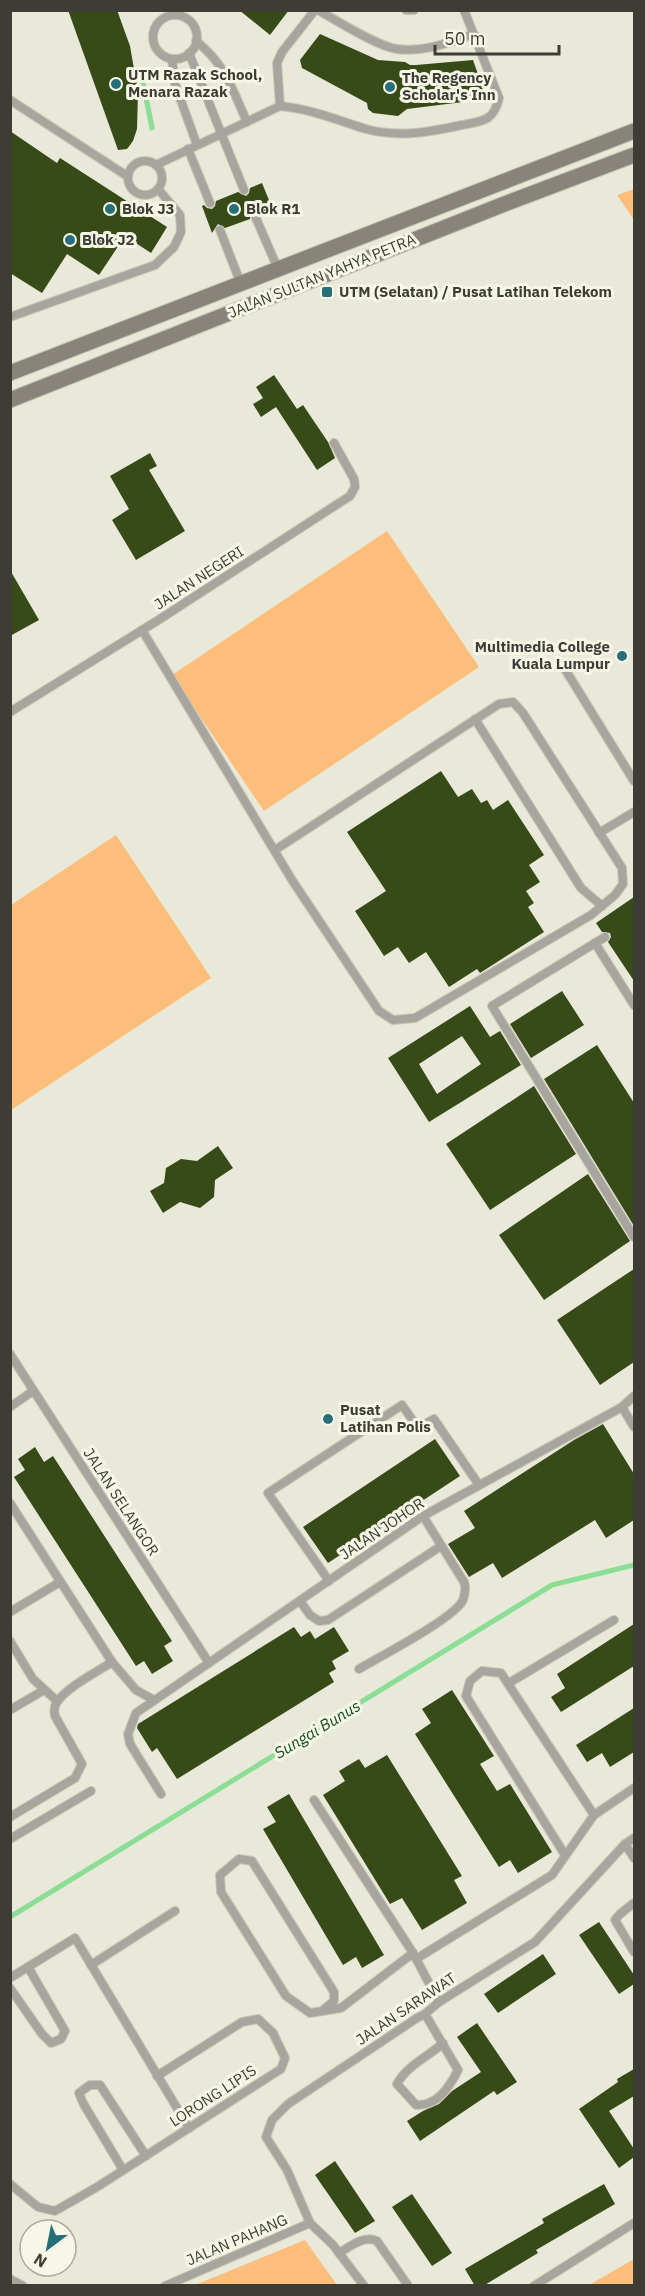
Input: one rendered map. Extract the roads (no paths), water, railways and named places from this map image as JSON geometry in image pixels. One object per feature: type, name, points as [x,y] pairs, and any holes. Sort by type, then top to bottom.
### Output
[{"type":"main road","name":"JALAN SULTAN YAHYA PETRA","points":[[10,373],[634,131]]},
{"type":"main road","name":"JALAN SULTAN YAHYA PETRA","points":[[10,400],[634,155]]},
{"type":"lane","points":[[280,106],[278,63],[282,52],[316,10],[367,37],[396,49],[434,47],[474,34]]},
{"type":"lane","points":[[406,10],[414,10]]},
{"type":"lane","points":[[156,165],[280,106],[303,108],[368,129],[418,134],[486,120],[496,111],[499,98],[465,10]]},
{"type":"lane","points":[[169,16],[183,17],[194,27],[196,41],[189,54],[172,59],[164,57],[155,46],[154,31],[162,20],[169,16]]},
{"type":"lane","points":[[196,41],[212,54],[223,68],[247,122]]},
{"type":"lane","points":[[189,54],[244,190]]},
{"type":"lane","points":[[172,59],[175,84],[197,145]]},
{"type":"lane","points":[[10,100],[128,176]]},
{"type":"lane","points":[[189,149],[210,203]]},
{"type":"lane","points":[[146,160],[156,165],[162,179],[158,189],[149,195],[138,194],[130,187],[128,176],[132,166],[146,160]]},
{"type":"lane","points":[[10,317],[155,265],[174,247],[181,232],[180,215],[158,189]]},
{"type":"lane","points":[[255,216],[278,269]]},
{"type":"lane","points":[[220,230],[242,284]]},
{"type":"lane","name":"JALAN NEGERI","points":[[11,710],[142,630],[350,496],[355,487],[354,479],[334,442]]},
{"type":"lane","points":[[142,630],[292,880],[379,1011],[393,1020],[416,1018],[591,915],[615,895],[623,884],[622,868],[523,713],[513,702],[499,704],[275,850]]},
{"type":"lane","points":[[562,666],[634,781]]},
{"type":"lane","points":[[475,719],[581,888],[602,906]]},
{"type":"lane","points":[[599,833],[634,812]]},
{"type":"lane","points":[[605,937],[492,1006],[634,1237]]},
{"type":"lane","points":[[595,943],[634,1005]]},
{"type":"lane","name":"JALAN SELANGOR","points":[[10,1354],[209,1664]]},
{"type":"lane","points":[[10,1407],[33,1391]]},
{"type":"lane","name":"JALAN JOHOR","points":[[161,1794],[130,1744],[128,1734],[136,1713],[423,1516],[622,1407],[634,1396]]},
{"type":"lane","points":[[329,1581],[268,1493],[402,1405],[418,1428],[434,1419],[479,1485]]},
{"type":"lane","points":[[622,1407],[634,1427]]},
{"type":"lane","points":[[10,1503],[112,1662],[136,1690],[154,1701]]},
{"type":"lane","points":[[359,1669],[443,1619],[463,1600],[466,1587],[464,1582],[423,1516]]},
{"type":"lane","points":[[300,1601],[310,1615],[319,1621],[327,1620],[441,1546]]},
{"type":"lane","points":[[10,1612],[60,1582]]},
{"type":"lane","points":[[509,1683],[614,1620]]},
{"type":"lane","points":[[10,1641],[33,1679],[57,1701]]},
{"type":"lane","points":[[10,1816],[75,1778],[82,1764],[55,1716],[54,1707],[57,1701],[112,1662]]},
{"type":"lane","points":[[565,1855],[466,1696],[470,1681],[482,1671],[501,1673],[594,1815]]},
{"type":"lane","points":[[10,1710],[44,1690]]},
{"type":"lane","points":[[323,2010],[334,2001],[334,1992],[252,1861],[239,1859],[220,1875],[221,1892],[286,1996],[310,2013],[341,2008],[415,1956],[552,1875],[594,1815],[634,1788]]},
{"type":"lane","points":[[10,1839],[91,1791]]},
{"type":"lane","points":[[314,1800],[415,1956],[439,2002]]},
{"type":"lane","name":"JALAN SARAWAT","points":[[310,2223],[287,2170],[266,2137],[272,2120],[288,2104],[425,2014],[439,2002],[536,1942],[625,1844],[634,1838]]},
{"type":"lane","points":[[625,1844],[634,1858]]},
{"type":"lane","points":[[634,1903],[615,1920],[634,1952]]},
{"type":"lane","points":[[91,1965],[175,1911]]},
{"type":"lane","points":[[10,1978],[75,1938],[189,2128]]},
{"type":"lane","points":[[10,1988],[42,2034],[51,2043],[61,2039],[64,2031],[28,1967]]},
{"type":"lane","points":[[425,2014],[443,2043],[458,2070],[451,2085],[440,2096],[427,2106],[416,2105],[397,2084],[402,2073],[428,2057],[443,2043]]},
{"type":"lane","name":"LORONG LIPIS","points":[[10,2184],[38,2207],[55,2211],[146,2156],[281,2069],[285,2058],[273,2033],[258,2019],[242,2022],[157,2076]]},
{"type":"lane","points":[[123,2170],[83,2103],[79,2092],[90,2085],[100,2085],[146,2156]]},
{"type":"lane","name":"JALAN PAHANG","points":[[165,2286],[180,2283],[310,2223],[339,2253],[364,2286]]},
{"type":"lane","points":[[534,2286],[634,2223]]},
{"type":"lane","points":[[339,2253],[371,2238],[377,2241],[407,2284]]},
{"type":"lane","points":[[10,2279],[23,2286]]},
{"type":"waterway","name":"Sungai Bunus","points":[[10,1917],[552,1585],[634,1565]]},
{"type":"place","name":"UTM Razak School, Menara Razak","points":[[116,84]]},
{"type":"place","name":"The Regency Scholar's Inn","points":[[390,87]]},
{"type":"place","name":"Blok J3","points":[[110,209]]},
{"type":"place","name":"Blok R1","points":[[234,209]]},
{"type":"place","name":"Blok J2","points":[[70,240]]},
{"type":"place","name":"UTM (Selatan) / Pusat Latihan Telekom","points":[[327,292]]},
{"type":"place","name":"Multimedia College Kuala Lumpur","points":[[622,656]]},
{"type":"place","name":"Pusat Latihan Polis","points":[[328,1419]]}]
